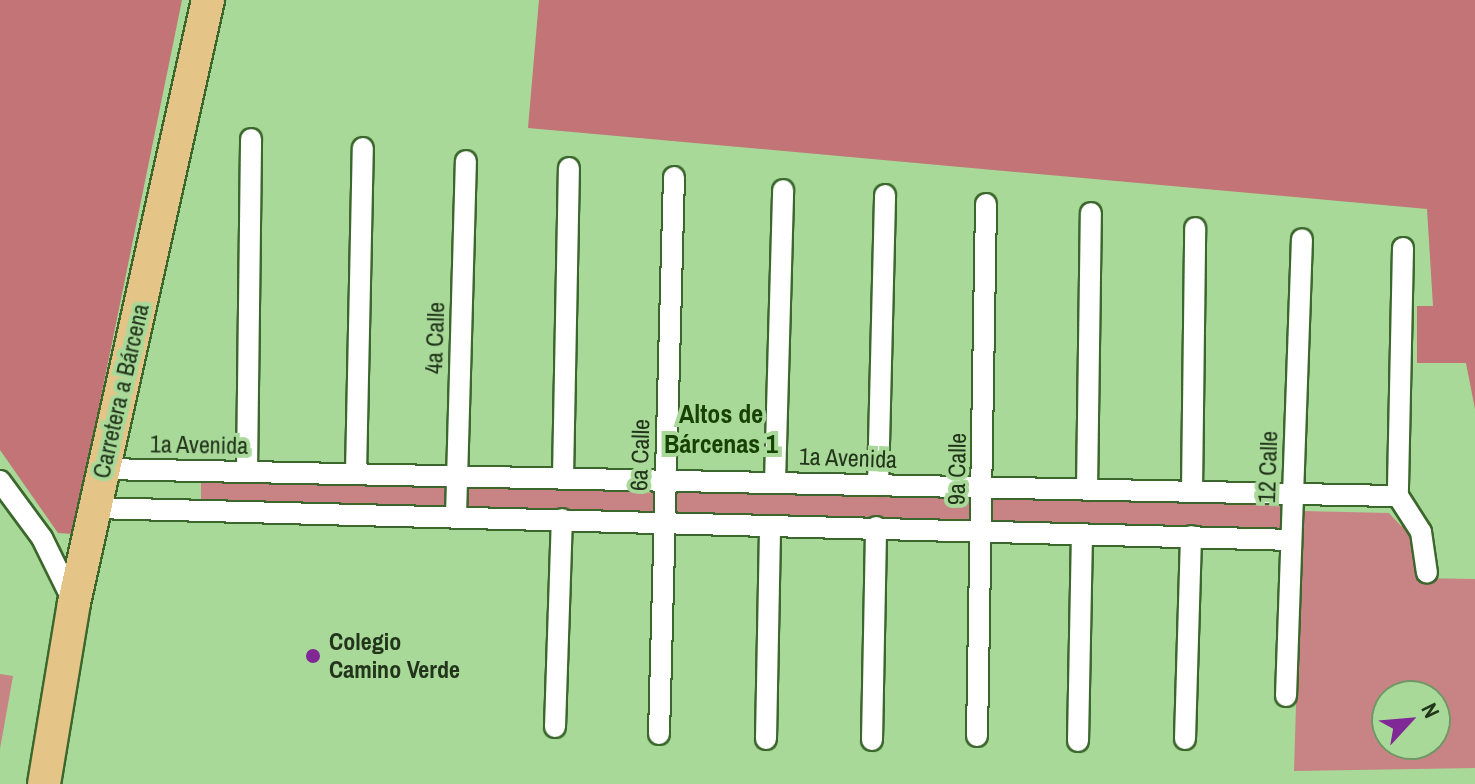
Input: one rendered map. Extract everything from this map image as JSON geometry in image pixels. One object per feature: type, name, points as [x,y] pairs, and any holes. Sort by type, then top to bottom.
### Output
[{"type":"main road","name":"Carretera a Bárcena","points":[[44,784],[74,603],[208,0]]},
{"type":"street","points":[[247,471],[251,139]]},
{"type":"street","points":[[356,473],[363,148]]},
{"type":"street","name":"4a Calle","points":[[456,516],[466,161]]},
{"type":"street","points":[[563,477],[569,168]]},
{"type":"street","name":"6a Calle","points":[[659,734],[674,177]]},
{"type":"street","points":[[775,482],[783,190]]},
{"type":"street","points":[[878,485],[885,195]]},
{"type":"street","name":"9a Calle","points":[[977,736],[986,204]]},
{"type":"street","points":[[1087,490],[1091,213]]},
{"type":"street","points":[[1192,491],[1195,228]]},
{"type":"street","name":"12 Calle","points":[[1286,696],[1302,239]]},
{"type":"street","points":[[1403,248],[1398,496],[1421,532],[1427,573]]},
{"type":"street","name":"1a Avenida","points":[[104,469],[1398,496]]},
{"type":"street","points":[[0,481],[42,538],[74,603]]},
{"type":"street","points":[[95,508],[1290,540]]},
{"type":"street","points":[[555,727],[562,519]]},
{"type":"street","points":[[766,739],[770,526]]},
{"type":"street","points":[[872,740],[876,527]]},
{"type":"street","points":[[1078,741],[1082,534]]},
{"type":"street","points":[[1185,739],[1191,536]]},
{"type":"shaded area","points":[[0,0],[182,0],[73,534],[58,533],[0,450]]},
{"type":"shaded area","points":[[539,0],[1475,0],[1475,409],[1466,363],[1417,363],[1417,306],[1433,306],[1427,209],[528,128]]},
{"type":"shaded area","points":[[201,471],[1293,494],[1290,540],[201,511]]},
{"type":"shaded area","points":[[1302,511],[1389,513],[1401,526],[1417,527],[1416,578],[1475,579],[1475,768],[1294,771]]},
{"type":"shaded area","points":[[0,674],[13,676],[0,749]]},
{"type":"place","name":"Colegio Camino Verde","points":[[313,656]]},
{"type":"district","name":"Altos de Bárcenas 1","points":[[721,429]]}]
